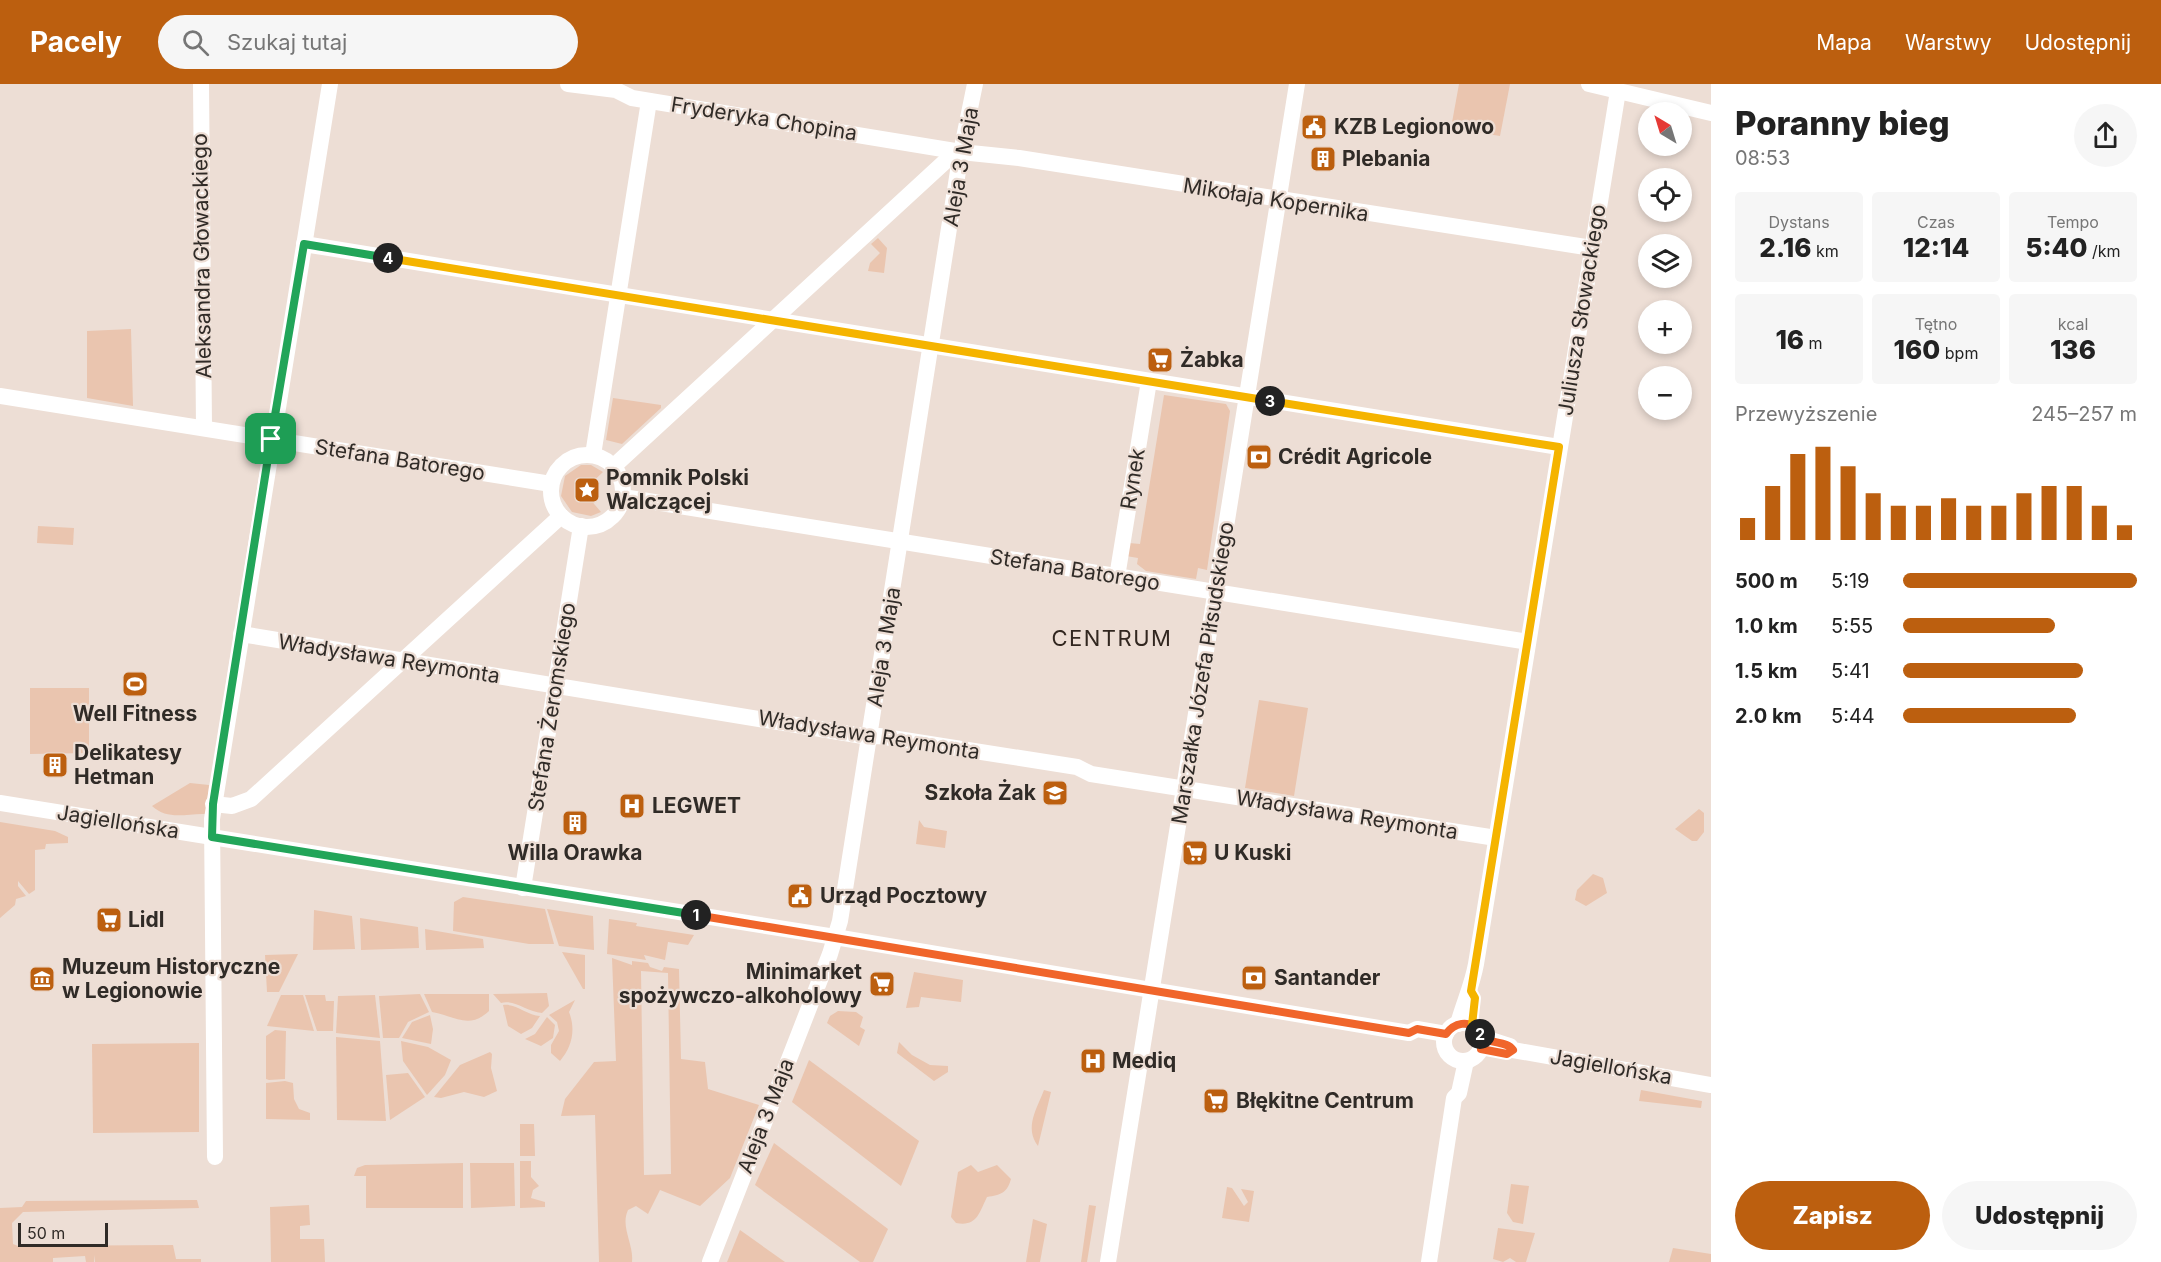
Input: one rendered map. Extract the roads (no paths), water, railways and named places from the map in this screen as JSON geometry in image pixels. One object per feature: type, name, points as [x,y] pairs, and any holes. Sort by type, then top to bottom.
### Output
[{"type":"street","name":"Aleksandra Głowackiego","points":[[201,84],[204,428]]},
{"type":"street","points":[[215,1157],[213,804],[330,84]]},
{"type":"street","name":"Fryderyka Chopina","points":[[568,84],[617,87],[632,98],[961,152]]},
{"type":"street","name":"Aleja 3 Maja","points":[[710,1262],[836,937],[901,541],[961,152],[975,84]]},
{"type":"street","name":"Marszałka Józefa Piłsudskiego","points":[[1108,1262],[1297,84]]},
{"type":"street","points":[[1589,84],[1711,113]]},
{"type":"street","name":"Juliusza Słowackiego","points":[[1429,1262],[1454,1098],[1459,1093],[1465,996],[1471,991],[1618,91]]},
{"type":"street","points":[[592,455],[650,101]]},
{"type":"street","points":[[614,466],[950,157],[961,152]]},
{"type":"street","name":"Mikołaja Kopernika","points":[[961,152],[1019,158],[1278,201],[1592,248]]},
{"type":"street","points":[[304,244],[1559,447]]},
{"type":"street","name":"Rynek","points":[[1117,577],[1149,381]]},
{"type":"street","name":"Stefana Batorego","points":[[0,396],[551,484]]},
{"type":"street","points":[[592,455],[614,466],[620,475],[623,497],[612,517],[592,526],[581,526],[561,516],[551,496],[551,484],[562,465],[571,458],[592,455]]},
{"type":"street","name":"Stefana Batorego","points":[[623,497],[1528,642]]},
{"type":"street","points":[[213,804],[232,806],[251,799],[561,516]]},
{"type":"street","name":"Stefana Żeromskiego","points":[[523,888],[581,526]]},
{"type":"street","name":"Władysława Reymonta","points":[[241,634],[869,737],[879,736],[1077,767],[1090,774],[1496,838]]},
{"type":"street","name":"Jagiellońska","points":[[0,803],[836,937],[1409,1033],[1417,1029],[1463,1042],[1510,1046],[1513,1050],[1710,1084]]},
{"type":"place","name":"KZB Legionowo","points":[[1314,127]]},
{"type":"place","name":"Plebania","points":[[1323,159]]},
{"type":"place","name":"Żabka","points":[[1160,360]]},
{"type":"place","name":"Crédit Agricole","points":[[1259,457]]},
{"type":"place","name":"Pomnik Polski Walczącej","points":[[587,490]]},
{"type":"place","name":"Well Fitness","points":[[135,684]]},
{"type":"place","name":"Delikatesy Hetman","points":[[55,765]]},
{"type":"place","name":"Szkoła Żak","points":[[1055,793]]},
{"type":"place","name":"LEGWET","points":[[632,806]]},
{"type":"place","name":"Willa Orawka","points":[[575,823]]},
{"type":"place","name":"U Kuski","points":[[1195,853]]},
{"type":"place","name":"Urząd Pocztowy","points":[[800,896]]},
{"type":"place","name":"Lidl","points":[[109,920]]},
{"type":"place","name":"Santander","points":[[1254,978]]},
{"type":"place","name":"Muzeum Historyczne w Legionowie","points":[[42,979]]},
{"type":"place","name":"Minimarket spożywczo-alkoholowy","points":[[882,984]]},
{"type":"place","name":"Mediq","points":[[1093,1061]]},
{"type":"place","name":"Błękitne Centrum","points":[[1216,1101]]},
{"type":"district","name":"CENTRUM","points":[[1112,638]]}]
